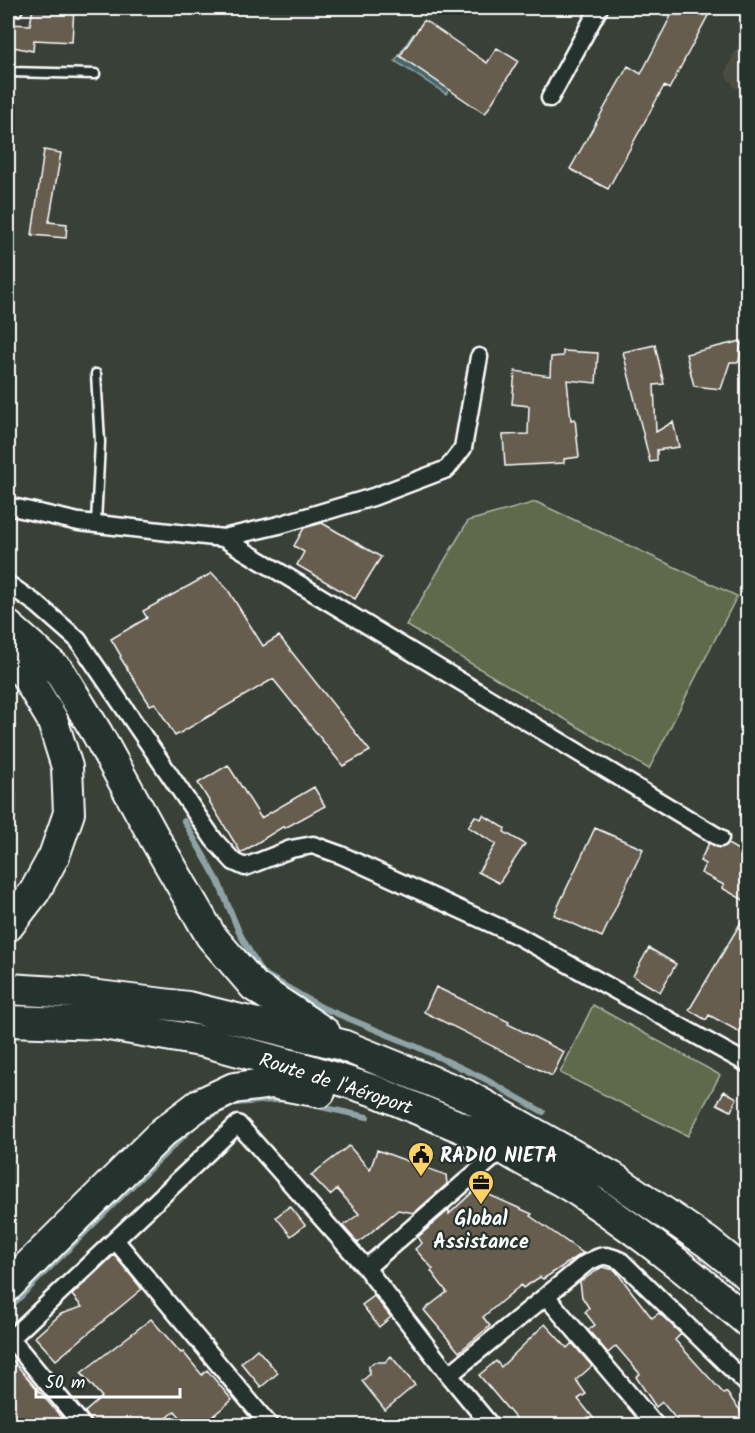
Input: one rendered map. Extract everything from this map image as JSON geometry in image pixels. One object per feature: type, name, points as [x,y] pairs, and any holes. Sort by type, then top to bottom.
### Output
[{"type":"highway","points":[[8,626],[59,671],[97,733],[211,936],[254,986],[342,1045]]},
{"type":"highway","points":[[8,660],[25,674],[52,719],[68,767],[69,813],[54,856],[36,891],[8,926]]},
{"type":"highway","name":"Route de l'Aéroport","points":[[8,989],[74,993],[188,1007],[342,1045],[466,1095],[612,1177],[707,1242],[747,1275]]},
{"type":"highway","name":"Route de l'Aéroport","points":[[8,1021],[103,1024],[206,1042],[313,1071],[375,1091],[496,1144],[583,1194],[672,1260],[747,1322]]},
{"type":"highway","points":[[8,1286],[163,1132],[200,1104],[234,1088],[272,1083],[322,1092],[396,1118],[496,1144]]},
{"type":"street","points":[[550,98],[599,8]]},
{"type":"street","points":[[8,506],[79,522],[223,538],[279,525],[373,498],[447,469],[463,448],[479,357]]},
{"type":"street","points":[[223,538],[720,837]]},
{"type":"street","points":[[8,584],[38,605],[78,640],[214,840],[234,862],[246,867],[291,849],[313,845],[341,855],[518,936],[747,1064]]},
{"type":"street","points":[[83,1425],[9,1340],[238,1124],[366,1268],[449,1376],[491,1425]]},
{"type":"street","points":[[366,1268],[496,1144]]},
{"type":"street","points":[[116,1241],[270,1425]]},
{"type":"street","points":[[449,1376],[585,1264],[599,1256],[609,1256],[621,1262],[747,1385]]},
{"type":"street","points":[[546,1296],[656,1425]]},
{"type":"lane","points":[[8,72],[95,74]]},
{"type":"lane","points":[[96,374],[100,442],[96,523]]},
{"type":"shaded area","points":[[747,26],[747,93],[732,86],[733,83],[728,80],[725,73]]},
{"type":"green space","points":[[536,502],[737,596],[649,769],[406,625],[468,521]]},
{"type":"green space","points":[[8,754],[14,777],[16,801],[14,825],[8,848]]},
{"type":"green space","points":[[593,1005],[720,1075],[688,1136],[560,1073]]},
{"type":"water","points":[[413,34],[464,66],[446,94],[395,61]]},
{"type":"building","points":[[33,8],[74,8],[72,42],[34,40],[33,51],[8,46],[8,24],[30,25]]},
{"type":"building","points":[[675,8],[712,8],[669,89],[664,86],[608,189],[570,169],[628,66],[641,74]]},
{"type":"building","points":[[424,20],[487,63],[497,48],[518,61],[485,114],[400,56]]},
{"type":"building","points":[[44,150],[61,153],[49,222],[67,224],[66,238],[32,235]]},
{"type":"building","points":[[741,341],[739,362],[730,362],[721,389],[694,386],[686,354]]},
{"type":"building","points":[[655,345],[664,384],[654,385],[656,432],[673,422],[679,447],[657,450],[657,461],[650,462],[623,352]]},
{"type":"building","points":[[563,351],[598,353],[596,383],[567,380],[571,420],[575,419],[579,457],[564,459],[564,463],[505,466],[503,435],[528,434],[529,406],[512,404],[515,371],[550,376],[551,357],[563,356]]},
{"type":"building","points":[[322,523],[381,557],[355,599],[297,565],[304,552],[294,546],[304,528]]},
{"type":"building","points":[[212,573],[228,590],[263,646],[279,636],[370,751],[343,766],[273,679],[175,736],[155,703],[150,705],[111,639],[147,618],[143,611]]},
{"type":"building","points":[[228,765],[261,818],[314,787],[325,806],[285,828],[284,826],[241,853],[198,783]]},
{"type":"building","points":[[483,815],[505,828],[504,832],[525,844],[499,883],[478,872],[496,844],[468,827],[475,816],[481,819]]},
{"type":"building","points":[[595,828],[643,849],[602,937],[554,915]]},
{"type":"building","points":[[709,843],[719,848],[728,844],[747,855],[747,902],[722,888],[724,885],[701,873],[705,864],[700,861]]},
{"type":"building","points":[[747,912],[747,1036],[709,1015],[706,1020],[689,1010]]},
{"type":"building","points":[[649,948],[676,964],[660,992],[633,976]]},
{"type":"building","points":[[436,987],[509,1022],[508,1024],[564,1052],[552,1076],[424,1012]]},
{"type":"building","points":[[724,1091],[737,1098],[731,1111],[717,1104]]},
{"type":"building","points":[[349,1146],[370,1170],[377,1150],[446,1175],[447,1184],[414,1213],[398,1210],[358,1243],[343,1226],[359,1214],[337,1189],[330,1195],[311,1175]]},
{"type":"building","points":[[476,1189],[532,1214],[530,1216],[583,1253],[543,1279],[540,1277],[523,1288],[521,1285],[483,1317],[490,1326],[459,1352],[424,1310],[447,1292],[431,1271],[433,1269],[415,1249],[422,1243],[418,1237],[449,1210],[449,1214]]},
{"type":"building","points":[[290,1206],[305,1225],[291,1236],[276,1217]]},
{"type":"building","points":[[114,1255],[142,1289],[56,1360],[35,1337],[61,1314],[82,1307],[72,1295]]},
{"type":"building","points":[[602,1267],[615,1270],[652,1318],[659,1313],[681,1334],[675,1340],[724,1394],[726,1392],[747,1419],[747,1425],[681,1425],[662,1402],[656,1407],[636,1377],[640,1374],[616,1346],[608,1353],[588,1330],[595,1325],[585,1312],[589,1308],[582,1297],[580,1282]]},
{"type":"building","points":[[374,1296],[391,1317],[379,1327],[362,1305]]},
{"type":"building","points":[[151,1319],[202,1375],[207,1370],[232,1400],[202,1425],[187,1425],[175,1411],[159,1425],[93,1425],[85,1412],[102,1397],[81,1373]]},
{"type":"building","points":[[545,1324],[567,1348],[572,1343],[592,1366],[576,1380],[586,1394],[578,1399],[599,1425],[521,1425],[479,1375],[496,1361],[501,1367]]},
{"type":"building","points":[[257,1349],[278,1373],[261,1387],[241,1363]]},
{"type":"building","points":[[8,1355],[43,1396],[68,1425],[8,1425]]},
{"type":"building","points":[[391,1356],[415,1385],[385,1410],[362,1381],[369,1375],[369,1366],[374,1362],[385,1362]]},
{"type":"waterway","points":[[184,821],[218,881],[239,932],[261,972],[323,1008],[415,1046],[485,1079],[543,1112]]},
{"type":"waterway","points":[[8,1309],[197,1123],[235,1103],[288,1099]]},
{"type":"waterway","points":[[312,1105],[367,1117]]},
{"type":"place","name":"RADIO NIETA","points":[[421,1178]]},
{"type":"place","name":"Global Assistance","points":[[481,1206]]}]
